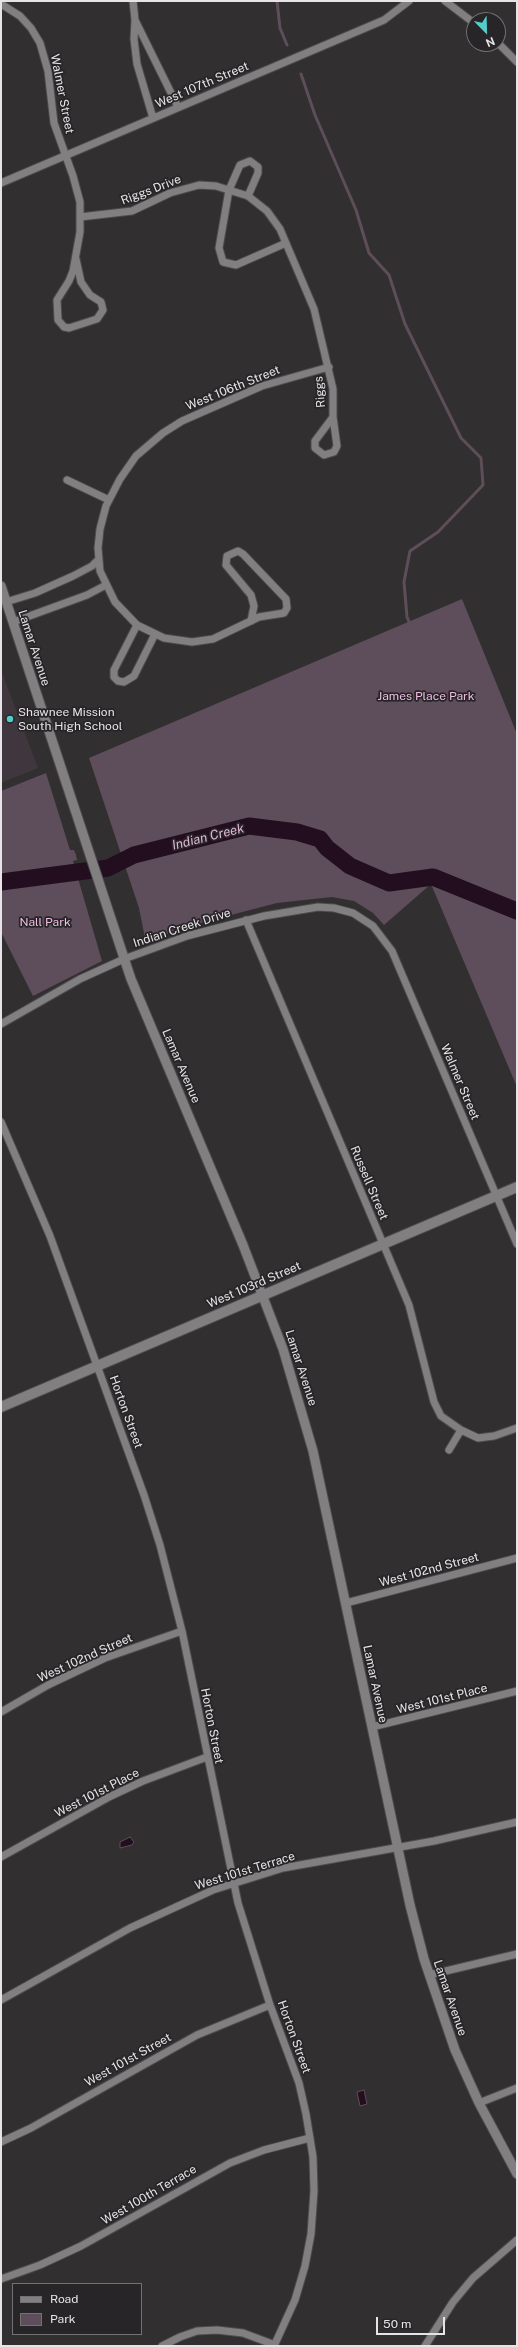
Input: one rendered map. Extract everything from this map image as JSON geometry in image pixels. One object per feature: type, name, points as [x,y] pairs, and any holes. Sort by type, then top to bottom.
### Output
[{"type":"main road","name":"West 103rd Street","points":[[1,1407],[517,1187]]},
{"type":"street","points":[[133,1],[135,20],[134,39],[137,64],[153,118]]},
{"type":"street","name":"West 107th Street","points":[[1,183],[384,20],[409,1]]},
{"type":"street","points":[[445,1],[466,17]]},
{"type":"street","name":"Walmer Street","points":[[1,4],[20,16],[31,28],[40,43],[47,64],[54,123],[76,186],[80,217]]},
{"type":"street","points":[[135,20],[178,107]]},
{"type":"street","points":[[506,51],[517,62]]},
{"type":"street","points":[[248,196],[258,173],[258,167],[250,161],[240,165],[229,190],[219,248],[223,262],[236,265],[286,243]]},
{"type":"street","name":"Riggs Drive","points":[[80,217],[132,211],[170,193],[192,186],[216,186],[248,196],[267,211],[275,222],[286,243],[314,308],[329,367]]},
{"type":"street","points":[[76,259],[81,282],[90,295],[101,302],[103,310],[97,319],[69,328],[64,326],[58,320],[57,300],[70,281],[76,259],[80,232],[80,217]]},
{"type":"street","name":"Riggs","points":[[329,367],[333,389],[333,417],[337,446],[334,452],[324,455],[315,448],[315,441],[333,417]]},
{"type":"street","name":"West 106th Street","points":[[106,585],[98,560],[100,530],[109,500],[136,456],[163,433],[182,421],[229,399],[262,386],[329,367]]},
{"type":"street","points":[[67,480],[109,500]]},
{"type":"street","points":[[13,622],[87,595],[106,585],[123,613],[137,625],[155,634],[181,641],[203,641],[226,634],[268,614],[284,613],[287,603],[243,554],[234,552],[227,556],[226,565],[251,595],[254,606],[251,621]]},
{"type":"street","points":[[6,602],[34,593],[73,576],[92,566],[98,560]]},
{"type":"street","name":"Lamar Avenue","points":[[1,586],[105,904],[139,1000],[264,1296],[298,1397],[313,1451],[410,1905],[429,1975],[455,2050],[479,2103],[517,2174]]},
{"type":"street","points":[[137,625],[114,670],[114,676],[118,681],[124,682],[134,676],[155,634]]},
{"type":"street","name":"Indian Creek Drive","points":[[1,1024],[80,979],[124,959],[187,936],[246,920],[318,907],[334,908],[353,914],[366,921],[378,932]]},
{"type":"street","name":"Russell Street","points":[[246,920],[409,1305],[419,1337],[430,1394],[442,1416],[461,1430]]},
{"type":"street","name":"Walmer Street","points":[[378,932],[392,951],[517,1244]]},
{"type":"street","name":"Horton Street","points":[[1,1122],[50,1236],[144,1495],[172,1588],[182,1631],[233,1884],[246,1932],[298,2083],[310,2138],[314,2191],[311,2234],[305,2266],[295,2300],[275,2346]]},
{"type":"street","points":[[449,1450],[461,1430],[478,1438],[494,1436],[517,1428]]},
{"type":"street","name":"West 102nd Street","points":[[346,1603],[517,1558]]},
{"type":"street","name":"West 102nd Street","points":[[1,1712],[48,1685],[106,1658],[182,1631]]},
{"type":"street","name":"West 101st Place","points":[[372,1727],[517,1691]]},
{"type":"street","name":"West 101st Place","points":[[1,1857],[109,1797],[143,1781],[207,1757]]},
{"type":"street","name":"West 101st Terrace","points":[[1,2000],[130,1928],[178,1905],[233,1884],[290,1867],[517,1822]]},
{"type":"street","points":[[429,1975],[517,1954]]},
{"type":"street","name":"West 101st Street","points":[[1,2142],[31,2128],[197,2035],[270,2005]]},
{"type":"street","points":[[479,2103],[517,2088]]},
{"type":"street","name":"West 100th Terrace","points":[[1,2279],[40,2265],[82,2246],[230,2163],[264,2150],[310,2138]]},
{"type":"street","points":[[425,2346],[453,2302],[473,2278],[517,2240]]},
{"type":"street","points":[[162,2346],[197,2331],[217,2330],[243,2333],[275,2346]]},
{"type":"shaded area","name":"Shawnee Mission South High School","points":[[1,670],[38,768],[1,783]]},
{"type":"shaded area","points":[[130,1837],[134,1842],[132,1845],[120,1848],[120,1842]]},
{"type":"shaded area","points":[[364,2090],[367,2104],[360,2106],[357,2092]]},
{"type":"green space","name":"James Place Park","points":[[462,599],[517,734],[517,1087],[431,884],[384,925],[373,913],[354,901],[332,897],[277,903],[181,928],[146,943],[139,908],[89,758]]},
{"type":"green space","name":"Nall Park","points":[[46,773],[70,850],[74,850],[76,855],[77,860],[73,861],[102,961],[33,996],[1,932],[1,791]]},
{"type":"waterway","points":[[277,1],[280,28],[287,45]]},
{"type":"waterway","points":[[301,74],[315,115],[356,210],[369,253],[389,275],[405,324],[461,438],[481,458],[483,485],[438,532],[410,551],[404,582],[407,617],[423,655],[419,678],[399,700],[404,719],[404,746],[426,771],[457,782],[460,807],[451,884]]},
{"type":"waterway","name":"Indian Creek","points":[[1,882],[108,868],[134,855],[249,826],[297,832],[320,839],[327,848],[350,866],[389,883],[433,877],[517,911]]},
{"type":"place","name":"Shawnee Mission South High School","points":[[10,719]]}]
